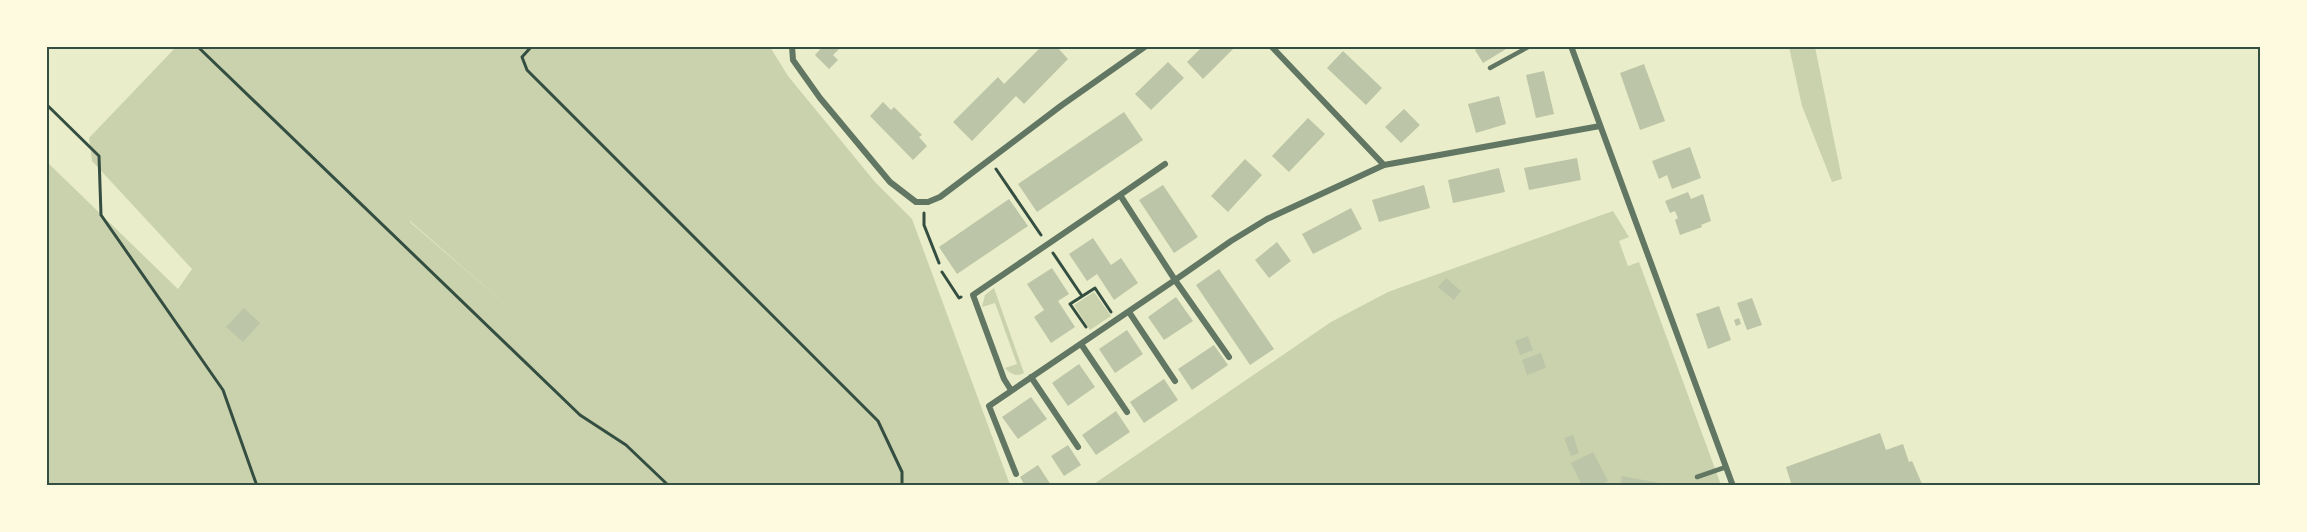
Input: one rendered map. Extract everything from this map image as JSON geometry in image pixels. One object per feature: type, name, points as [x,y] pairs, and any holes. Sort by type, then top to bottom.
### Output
[{"type":"street","points":[[792,46],[793,60],[820,98],[890,182],[919,202],[928,202],[940,197],[1146,46]]},
{"type":"street","points":[[1271,46],[1384,165]]},
{"type":"street","points":[[1571,46],[1733,486]]},
{"type":"street","points":[[1016,474],[989,406],[1231,241],[1267,219],[1384,165],[1600,126]]},
{"type":"street","points":[[1011,390],[1004,379],[973,295],[1165,164]]},
{"type":"street","points":[[1120,195],[1175,280],[1229,357]]},
{"type":"street","points":[[1129,312],[1175,381]]},
{"type":"street","points":[[1081,344],[1127,412]]},
{"type":"street","points":[[1031,377],[1078,447]]},
{"type":"lane","points":[[1490,68],[1530,46]]},
{"type":"lane","points":[[1697,477],[1726,467]]},
{"type":"path","points":[[197,46],[580,415],[626,445],[669,486]]},
{"type":"path","points":[[532,46],[522,57],[527,70],[878,420],[902,472],[902,486]]},
{"type":"path","points":[[46,104],[99,156],[101,215],[223,390],[257,486]]},
{"type":"path","points":[[990,159],[1082,296]]},
{"type":"path","points":[[919,202],[924,225],[939,263]]},
{"type":"path","points":[[942,272],[959,298],[971,291],[973,295]]},
{"type":"path","points":[[1092,336],[1070,304],[1095,288],[1116,320]]},
{"type":"green space","points":[[176,47],[770,47],[788,76],[875,182],[912,219],[1010,485],[47,485],[46,161],[178,289],[192,269],[92,161],[89,138]],"holes":[[[410,221],[504,303],[410,222]]]},
{"type":"green space","points":[[1789,47],[1815,47],[1842,179],[1832,182],[1802,106]]},
{"type":"green space","points":[[1613,211],[1629,237],[1619,241],[1628,266],[1639,262],[1721,485],[1091,486],[1331,322],[1388,292]]},
{"type":"green space","points":[[994,288],[1024,373],[1019,375],[1005,368],[1017,364],[995,303],[982,307],[985,295]]},
{"type":"green space","points":[[1094,292],[1111,316],[1090,330],[1074,305]]},
{"type":"building","points":[[823,46],[842,46],[833,55],[838,60],[829,69],[815,55]]},
{"type":"building","points":[[1042,46],[1056,46],[1068,59],[1024,104],[1016,96],[972,141],[953,122],[998,77],[1004,84]]},
{"type":"building","points":[[1203,46],[1234,48],[1203,79],[1187,62]]},
{"type":"building","points":[[1481,46],[1511,46],[1483,63],[1475,50]]},
{"type":"building","points":[[1343,51],[1382,88],[1366,105],[1327,68]]},
{"type":"building","points":[[1168,62],[1184,78],[1151,110],[1135,94]]},
{"type":"building","points":[[1644,64],[1665,121],[1640,130],[1620,73]]},
{"type":"building","points":[[1544,71],[1554,114],[1536,118],[1526,75]]},
{"type":"building","points":[[1499,96],[1506,124],[1476,133],[1468,104]]},
{"type":"building","points":[[883,102],[891,110],[894,107],[922,135],[919,137],[927,146],[913,160],[870,116]]},
{"type":"building","points":[[1404,109],[1420,125],[1401,143],[1385,127]]},
{"type":"building","points":[[1124,112],[1143,140],[1037,212],[1018,184]]},
{"type":"building","points":[[1308,118],[1325,134],[1289,172],[1272,156]]},
{"type":"building","points":[[1690,147],[1701,178],[1672,189],[1667,175],[1659,179],[1652,161]]},
{"type":"building","points":[[1577,158],[1581,180],[1529,190],[1524,168]]},
{"type":"building","points":[[1245,159],[1262,175],[1228,212],[1211,196]]},
{"type":"building","points":[[1499,168],[1505,192],[1453,203],[1448,180]]},
{"type":"building","points":[[1163,185],[1198,237],[1174,253],[1139,200]]},
{"type":"building","points":[[1424,185],[1430,208],[1379,222],[1372,200]]},
{"type":"building","points":[[1688,192],[1691,199],[1703,194],[1711,221],[1680,235],[1675,220],[1678,218],[1675,211],[1670,213],[1665,201]]},
{"type":"building","points":[[1009,199],[1028,226],[957,274],[939,247]]},
{"type":"building","points":[[1351,208],[1362,229],[1313,254],[1302,234]]},
{"type":"building","points":[[1093,238],[1111,265],[1121,258],[1138,283],[1114,300],[1097,274],[1087,281],[1069,254]]},
{"type":"building","points":[[1277,242],[1291,261],[1269,278],[1255,260]]},
{"type":"building","points":[[1052,268],[1069,294],[1058,301],[1075,327],[1051,343],[1034,317],[1044,310],[1027,284]]},
{"type":"building","points":[[1219,269],[1274,349],[1250,365],[1196,285]]},
{"type":"building","points":[[1446,278],[1461,291],[1454,300],[1438,287]]},
{"type":"building","points":[[1176,297],[1193,321],[1164,340],[1148,317]]},
{"type":"building","points":[[1752,298],[1762,325],[1747,330],[1737,303]]},
{"type":"building","points":[[1719,306],[1731,340],[1708,349],[1696,314]]},
{"type":"building","points":[[244,308],[260,323],[243,342],[226,327]]},
{"type":"building","points":[[1739,318],[1741,324],[1736,326],[1734,320]]},
{"type":"building","points":[[1127,330],[1143,354],[1115,373],[1099,349]]},
{"type":"building","points":[[1528,336],[1533,350],[1520,355],[1515,341]]},
{"type":"building","points":[[1214,345],[1228,365],[1192,390],[1178,369]]},
{"type":"building","points":[[1541,353],[1546,368],[1527,375],[1522,360]]},
{"type":"building","points":[[1079,364],[1095,387],[1068,406],[1052,383]]},
{"type":"building","points":[[1164,379],[1178,400],[1144,423],[1130,402]]},
{"type":"building","points":[[1031,397],[1047,419],[1018,439],[1002,417]]},
{"type":"building","points":[[1116,411],[1130,432],[1096,455],[1082,435]]},
{"type":"building","points":[[1880,433],[1886,450],[1903,444],[1909,462],[1912,461],[1923,486],[1884,486],[1883,484],[1878,486],[1785,486],[1791,483],[1786,467]]},
{"type":"building","points":[[1573,435],[1579,453],[1571,456],[1564,438]]},
{"type":"building","points":[[1068,445],[1081,465],[1064,476],[1051,456]]},
{"type":"building","points":[[1593,452],[1608,481],[1599,486],[1582,486],[1571,463]]},
{"type":"building","points":[[1038,465],[1051,485],[1025,486],[1020,477]]},
{"type":"building","points":[[1622,476],[1665,484],[1665,486],[1620,486]]}]
